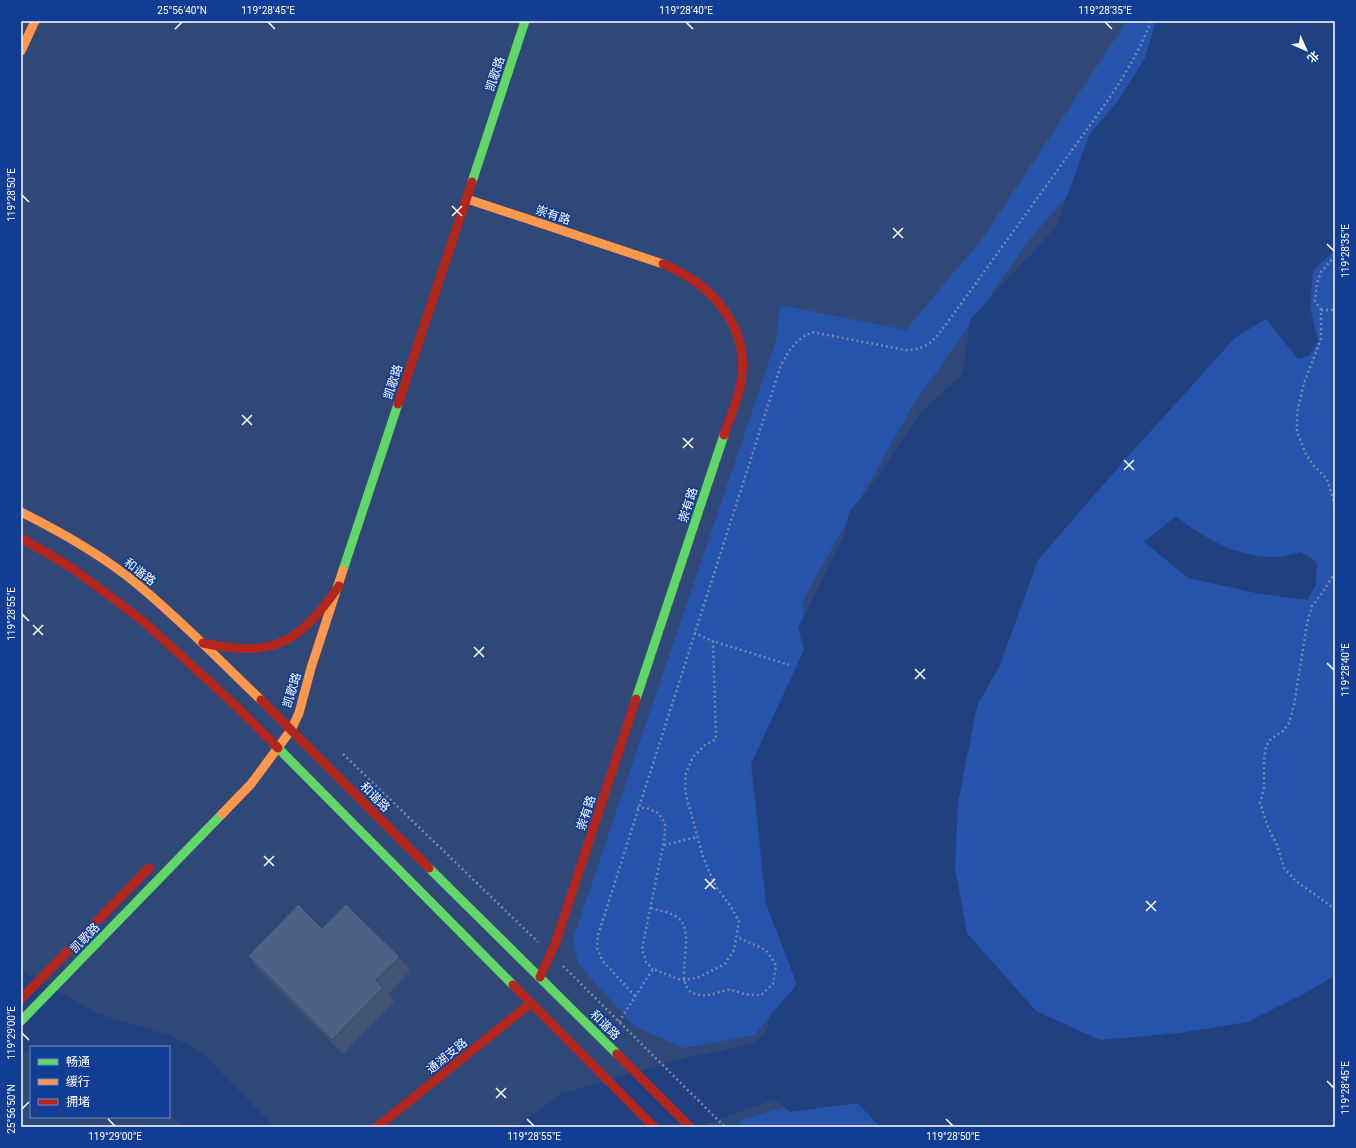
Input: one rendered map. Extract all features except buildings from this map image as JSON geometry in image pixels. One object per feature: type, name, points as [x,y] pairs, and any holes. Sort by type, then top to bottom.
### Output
[{"type":"main road","points":[[21,51],[35,21]]},
{"type":"main road","name":"凯歌路","points":[[21,1021],[251,784],[277,746],[291,730],[299,713],[311,668],[340,586],[524,21]]},
{"type":"main road","name":"崇有路","points":[[467,199],[650,260],[690,277],[707,289],[720,304],[738,334],[742,350],[743,368],[740,388],[551,954],[540,977]]},
{"type":"main road","name":"和谐路","points":[[21,512],[54,529],[136,583],[203,643],[690,1127]]},
{"type":"main road","points":[[21,538],[72,568],[143,621],[277,746],[654,1127]]},
{"type":"main road","points":[[203,643],[237,650],[252,650],[278,645],[306,629],[340,586]]},
{"type":"main road","name":"凯歌路","points":[[253,765],[277,746]]},
{"type":"main road","name":"凯歌路","points":[[21,999],[158,859]]},
{"type":"main road","name":"通湖支路","points":[[377,1127],[531,1003]]},
{"type":"path","points":[[635,996],[602,960],[597,948],[598,934],[607,901],[781,365],[789,350],[800,337],[812,332],[905,350],[918,350],[931,343],[950,319],[1101,109],[1142,43],[1151,21]]},
{"type":"path","points":[[1335,256],[1321,272],[1317,283],[1315,300],[1321,310],[1321,339],[1304,383],[1297,413],[1297,432],[1306,454],[1314,466],[1328,479],[1335,505]]},
{"type":"path","points":[[1321,310],[1335,310]]},
{"type":"path","points":[[1335,572],[1323,592],[1312,606],[1307,624],[1294,705],[1289,722],[1283,731],[1271,739],[1266,746],[1264,760],[1264,788],[1260,803],[1268,827],[1277,845],[1284,868],[1296,881],[1335,909]]},
{"type":"path","points":[[694,633],[713,641],[789,665]]},
{"type":"path","points":[[638,808],[647,808],[658,813],[665,823],[664,845],[642,949],[646,962],[653,969],[668,976],[685,979],[697,978],[726,964],[734,950],[739,921],[729,904],[716,887],[697,837],[685,791],[686,773],[693,757],[705,745],[716,739],[713,641]]},
{"type":"path","points":[[341,753],[551,954],[725,1127]]},
{"type":"path","points":[[664,845],[697,837]]},
{"type":"path","points":[[651,908],[677,916],[683,924],[686,940],[684,961],[685,985],[691,993],[702,996],[730,990],[745,994],[761,995],[772,984],[776,965],[766,950],[737,937]]},
{"type":"path","points":[[619,1022],[653,969]]},
{"type":"shaded area","points":[[1127,21],[1202,21],[1156,96],[1033,235],[913,405],[803,600],[804,650],[800,964],[794,989],[754,1035],[685,1048],[635,1027],[579,965],[573,939],[776,341],[780,305],[906,330],[982,239]]},
{"type":"shaded area","points":[[1156,21],[1335,21],[1335,250],[1313,271],[1310,307],[1318,341],[1310,355],[1298,359],[1266,319],[1235,338],[1123,462],[1038,560],[1000,665],[977,706],[958,803],[955,868],[967,933],[1036,1011],[1100,1040],[1179,1033],[1247,1022],[1311,990],[1335,975],[1335,1127],[880,1127],[858,1103],[790,1112],[774,1099],[699,1127],[516,1127],[561,1094],[681,1059],[752,1044],[766,1033],[770,1015],[797,985],[766,904],[751,764],[804,650],[798,628],[843,538],[850,510],[867,492],[919,415],[963,373],[970,320],[1056,227],[1089,135],[1117,102],[1145,58]]},
{"type":"shaded area","points":[[1335,198],[1335,1009],[1125,1078],[955,966],[936,711],[1083,444]]},
{"type":"shaded area","points":[[1176,516],[1209,539],[1247,554],[1274,557],[1301,552],[1317,562],[1316,585],[1307,600],[1260,594],[1188,578],[1144,542]]},
{"type":"shaded area","points":[[21,971],[99,1014],[172,1036],[202,1053],[275,1127],[183,1127],[170,1115],[170,1046],[30,1046],[30,1053],[21,1050]]},
{"type":"shaded area","points":[[842,1090],[883,1127],[744,1127],[738,1121]]},
{"type":"traffic: fast","points":[[472,182],[525,21]]},
{"type":"traffic: fast","points":[[343,570],[398,404]]},
{"type":"traffic: fast","points":[[636,699],[724,435]]},
{"type":"traffic: fast","points":[[278,748],[513,985]]},
{"type":"traffic: fast","points":[[21,1021],[222,814]]},
{"type":"traffic: fast","points":[[429,868],[617,1054]]},
{"type":"traffic: slow","points":[[21,51],[35,21]]},
{"type":"traffic: slow","points":[[467,199],[663,264]]},
{"type":"traffic: slow","points":[[21,512],[81,545],[124,573],[169,612],[261,700]]},
{"type":"traffic: slow","points":[[222,814],[251,784],[291,730],[299,713],[311,668],[343,570]]},
{"type":"traffic: jam","points":[[398,404],[472,182]]},
{"type":"traffic: jam","points":[[663,264],[698,284],[713,297],[726,312],[735,329],[741,347],[743,367],[740,388],[724,435]]},
{"type":"traffic: jam","points":[[21,538],[72,568],[143,621],[236,706],[278,748]]},
{"type":"traffic: jam","points":[[203,643],[248,649],[266,647],[282,642],[297,633],[310,621],[324,606],[339,586]]},
{"type":"traffic: jam","points":[[540,977],[555,944],[636,699]]},
{"type":"traffic: jam","points":[[261,700],[429,868]]},
{"type":"traffic: jam","points":[[21,999],[149,868]]},
{"type":"traffic: jam","points":[[513,985],[654,1127]]},
{"type":"traffic: jam","points":[[377,1127],[531,1003]]},
{"type":"traffic: jam","points":[[617,1054],[690,1127]]}]
